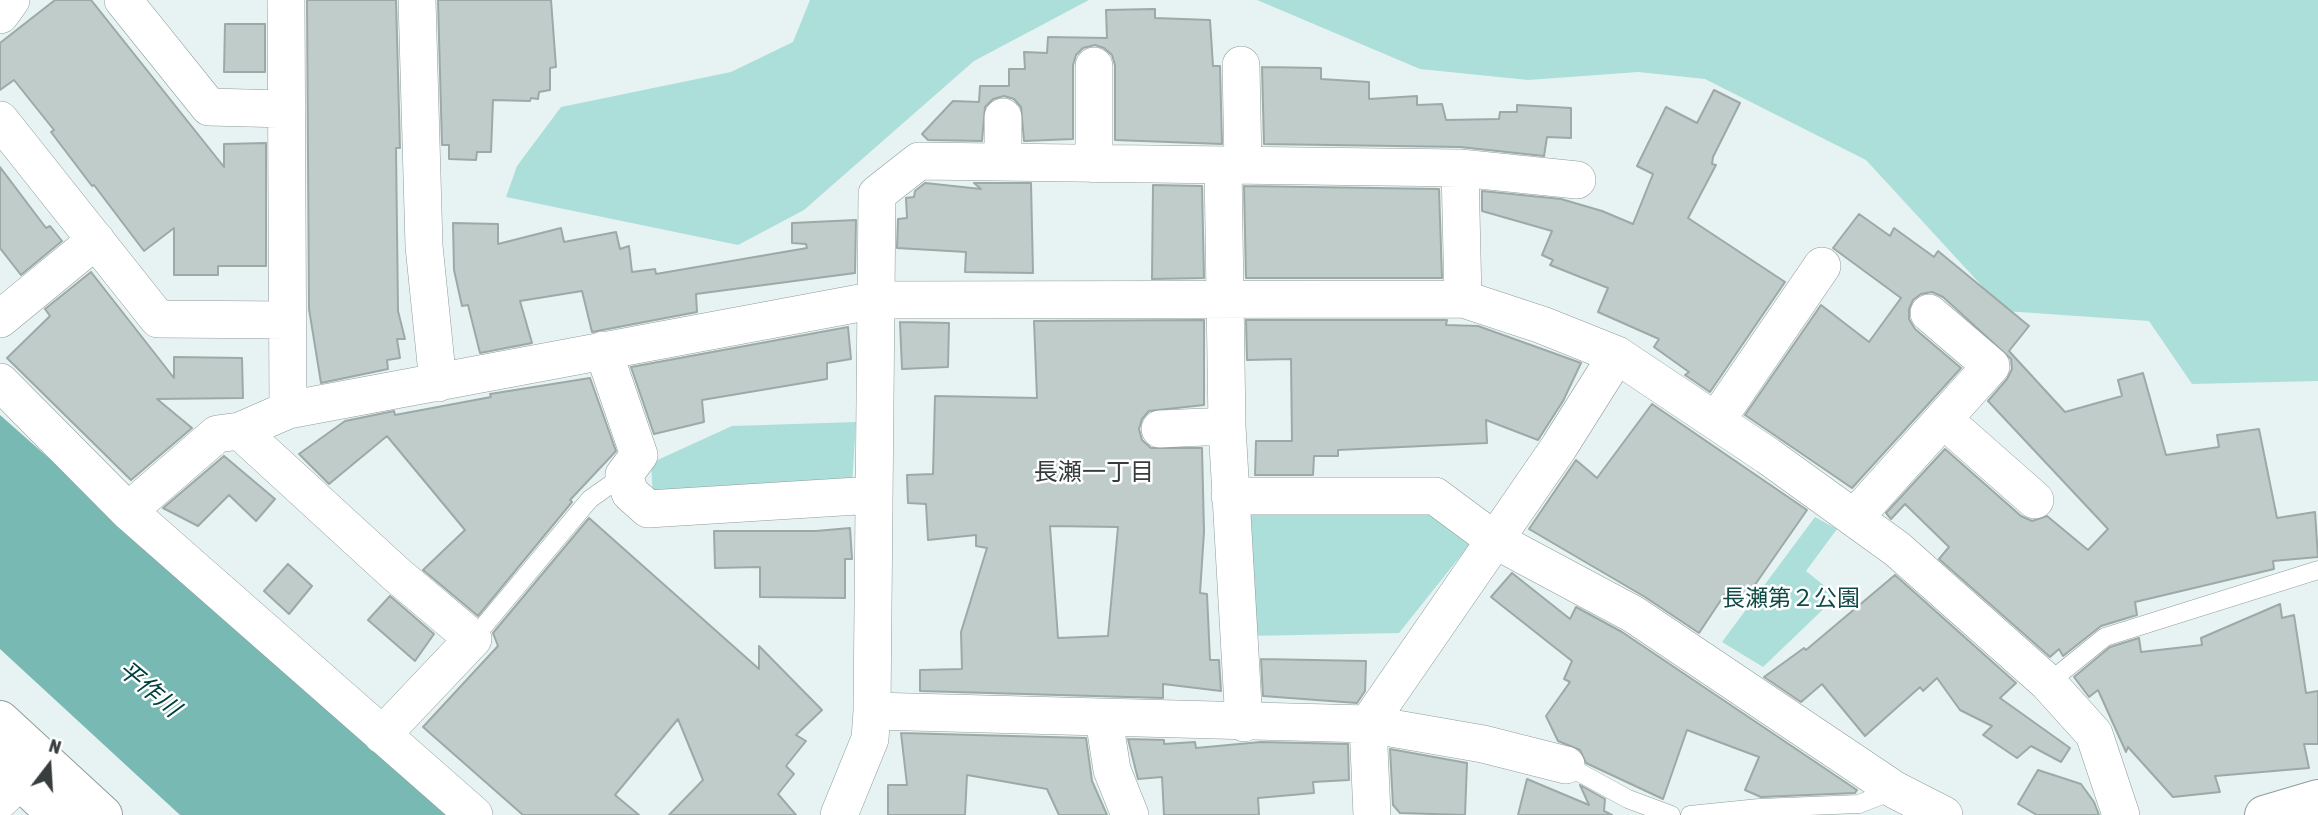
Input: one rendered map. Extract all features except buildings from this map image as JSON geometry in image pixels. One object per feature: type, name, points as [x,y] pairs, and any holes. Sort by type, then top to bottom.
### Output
[{"type":"main road","points":[[0,720],[16,776],[57,815]]},
{"type":"main road","points":[[16,776],[103,815]]},
{"type":"main road","points":[[2264,815],[2318,799]]},
{"type":"street","points":[[0,15],[11,0]]},
{"type":"street","points":[[123,0],[209,107],[287,109]]},
{"type":"street","points":[[286,0],[288,410]]},
{"type":"street","points":[[418,0],[424,246],[438,383]]},
{"type":"street","points":[[1241,65],[1225,299],[1230,496],[1244,723]]},
{"type":"street","points":[[1094,66],[1094,163]]},
{"type":"street","points":[[1003,117],[1003,162]]},
{"type":"street","points":[[0,120],[158,319],[288,320]]},
{"type":"street","points":[[839,815],[870,739],[872,711],[877,194],[919,161],[1460,168],[1577,180]]},
{"type":"street","points":[[1460,168],[1463,299]]},
{"type":"street","points":[[0,319],[96,240]]},
{"type":"street","points":[[1716,421],[1822,266]]},
{"type":"street","points":[[128,511],[217,434],[240,430],[288,410],[876,300],[1463,299],[1542,325],[1617,355],[1716,421],[1897,549],[2048,683],[2094,734],[2121,815]]},
{"type":"street","points":[[1854,518],[1991,366],[1929,313]]},
{"type":"street","points":[[603,350],[639,455],[624,475],[630,493],[648,509],[874,495]]},
{"type":"street","points":[[1372,815],[1368,724],[1493,539],[1559,447],[1617,355]]},
{"type":"street","points":[[0,382],[128,511],[474,815]]},
{"type":"street","points":[[1943,419],[2035,500]]},
{"type":"street","points":[[1160,429],[1227,426]]},
{"type":"street","points":[[240,430],[396,574],[474,639],[382,735]]},
{"type":"street","points":[[1230,496],[1435,496],[1493,539],[1633,614],[1895,790],[1944,815]]},
{"type":"street","points":[[872,711],[1244,723],[1368,724],[1483,744],[1566,765]]},
{"type":"street","points":[[1104,719],[1112,769],[1130,815]]},
{"type":"lane","points":[[474,639],[590,499],[624,475]]},
{"type":"lane","points":[[2048,683],[2105,637],[2318,570]]},
{"type":"lane","points":[[1566,765],[1628,799],[1671,815]]},
{"type":"lane","points":[[1690,815],[1859,804],[1895,790]]},
{"type":"green space","points":[[810,0],[1089,0],[974,61],[804,210],[738,245],[506,197],[517,166],[561,107],[731,72],[793,42]]},
{"type":"green space","points":[[1257,0],[2318,0],[2318,381],[2192,384],[2149,321],[2005,311],[1866,160],[1705,79],[1638,72],[1528,80],[1420,69]]},
{"type":"green space","points":[[856,422],[852,484],[653,496],[651,463],[732,426]]},
{"type":"green space","points":[[1427,512],[1474,539],[1399,633],[1249,636],[1240,513]]},
{"type":"green space","name":"長瀬第２公園","points":[[1815,517],[1837,529],[1806,571],[1837,596],[1763,667],[1722,642]]},
{"type":"water","name":"平作川","points":[[0,415],[453,815],[180,815],[0,649]]},
{"type":"district","name":"長瀬一丁目","points":[[1094,472]]}]
